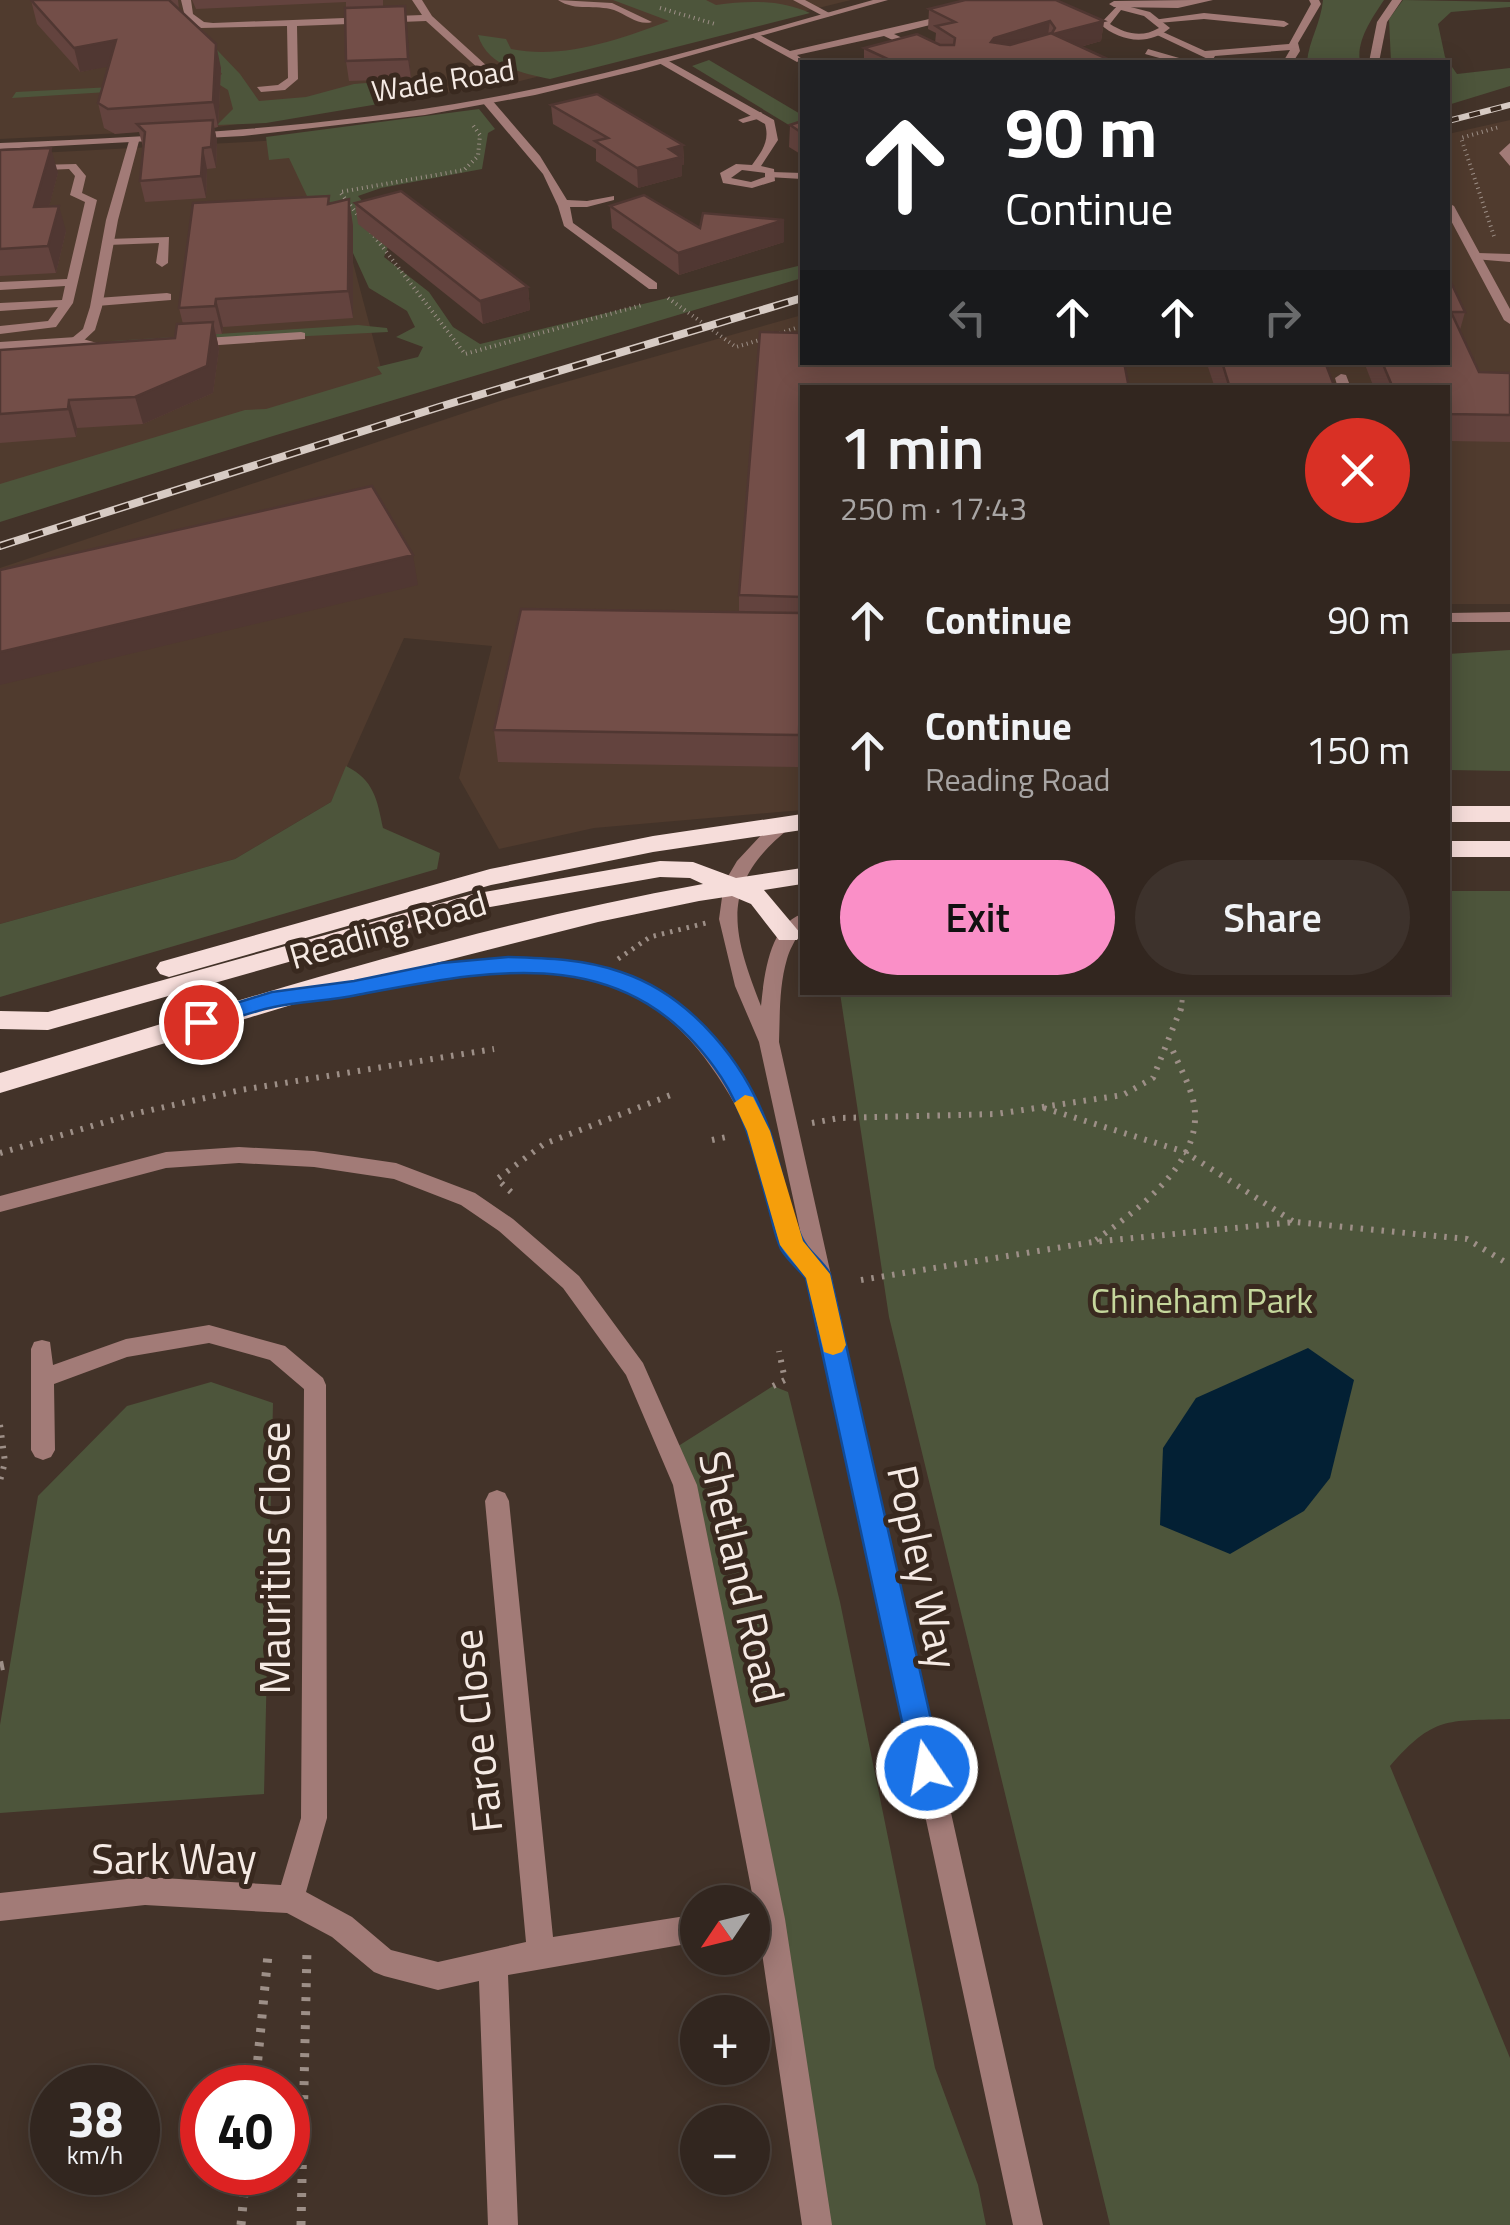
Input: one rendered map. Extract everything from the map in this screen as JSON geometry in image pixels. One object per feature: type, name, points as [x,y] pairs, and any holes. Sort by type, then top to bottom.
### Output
[{"type":"highway","points":[[1450,814],[1510,814]]},
{"type":"highway","name":"Reading Road","points":[[0,1020],[490,876],[794,823]]},
{"type":"highway","points":[[1450,849],[1510,849]]},
{"type":"highway","points":[[0,1020],[48,1021],[473,902],[660,869],[693,870],[760,898],[795,927]]},
{"type":"highway","name":"Reading Road","points":[[0,1083],[476,940],[732,886],[800,876]]},
{"type":"street","points":[[186,0],[188,15],[201,25],[428,18]]},
{"type":"street","points":[[417,0],[428,18],[494,77]]},
{"type":"street","points":[[563,0],[574,5],[612,6],[647,22]]},
{"type":"street","points":[[798,0],[828,15]]},
{"type":"street","name":"Wade Road","points":[[0,146],[308,126],[487,101],[662,60],[883,0]]},
{"type":"street","points":[[1100,0],[1158,20],[1204,16],[1284,24]]},
{"type":"street","points":[[1116,6],[1178,5],[1208,0]]},
{"type":"street","points":[[1292,47],[1316,4],[1314,0]]},
{"type":"street","points":[[1374,60],[1382,22],[1397,0]]},
{"type":"street","points":[[1116,6],[1105,24],[1117,34],[1160,34],[1165,28],[1158,20]]},
{"type":"street","points":[[789,54],[969,12]]},
{"type":"street","points":[[260,89],[280,88],[292,79],[292,24]]},
{"type":"street","points":[[885,32],[943,60]]},
{"type":"street","points":[[1160,34],[1218,60]]},
{"type":"street","points":[[755,36],[800,60]]},
{"type":"street","points":[[1147,37],[1149,57]]},
{"type":"street","points":[[1203,54],[1292,47]]},
{"type":"street","points":[[1289,60],[1295,51],[1292,47]]},
{"type":"street","points":[[662,60],[770,122],[775,134],[771,148],[756,166]]},
{"type":"street","points":[[487,101],[537,160],[565,203],[568,224],[654,286]]},
{"type":"street","points":[[743,120],[761,115]]},
{"type":"street","points":[[76,340],[89,330],[134,140]]},
{"type":"street","points":[[1510,146],[1504,153],[1510,163]]},
{"type":"street","points":[[772,175],[764,183],[752,185],[731,182],[724,175],[733,168],[756,166],[772,175],[800,176]]},
{"type":"street","points":[[0,169],[75,168],[81,176],[76,195],[91,200],[66,303],[52,324],[0,330]]},
{"type":"street","points":[[565,203],[610,198]]},
{"type":"street","points":[[1450,209],[1509,316]]},
{"type":"street","points":[[108,242],[165,239],[162,263]]},
{"type":"street","points":[[1478,257],[1510,258]]},
{"type":"street","points":[[0,286],[72,282]]},
{"type":"street","points":[[97,302],[168,296]]},
{"type":"street","points":[[0,307],[66,303]]},
{"type":"street","points":[[179,344],[302,336]]},
{"type":"street","points":[[0,346],[76,340],[108,349],[127,348]]},
{"type":"street","points":[[1450,618],[1510,618]]},
{"type":"street","points":[[732,886],[760,843],[794,823]]},
{"type":"street","name":"Popley Way","points":[[732,886],[731,939],[754,1016],[768,1042],[1028,2225]]},
{"type":"street","name":"Popley Way","points":[[768,1042],[776,966],[795,927]]},
{"type":"street","points":[[272,1000],[441,970],[508,965],[566,966],[616,978],[653,996],[690,1024],[731,1074],[758,1131],[792,1245],[817,1274]]},
{"type":"street","name":"Shetland Road","points":[[0,1204],[166,1160],[240,1156],[314,1159],[396,1171],[468,1199],[572,1282],[636,1370],[685,1485],[756,1885]]},
{"type":"street","name":"Mauritius Close","points":[[44,1378],[126,1348],[209,1334],[277,1353],[314,1384],[314,1818],[290,1899]]},
{"type":"street","points":[[42,1350],[43,1450]]},
{"type":"street","name":"Faroe Close","points":[[497,1501],[541,1953]]},
{"type":"street","name":"Sark Way","points":[[0,1908],[145,1891],[290,1899],[342,1927],[384,1962],[438,1976],[493,1966]]},
{"type":"street","points":[[503,2225],[493,1966],[541,1953],[680,1931]]},
{"type":"street","name":"Shetland Road","points":[[770,1964],[817,2225]]},
{"type":"path","points":[[651,6],[755,36]]},
{"type":"path","points":[[464,112],[480,135],[478,156],[464,170],[340,192],[464,354],[650,303]]},
{"type":"path","points":[[1494,238],[1462,138],[1510,124]]},
{"type":"path","points":[[668,298],[736,348],[800,327]]},
{"type":"path","points":[[618,959],[650,937],[702,923]]},
{"type":"path","points":[[839,1118],[996,1114],[1123,1094],[1154,1078],[1180,1019],[1182,995]]},
{"type":"path","points":[[1093,1242],[1142,1206],[1185,1152],[1196,1116],[1171,1045]]},
{"type":"path","points":[[0,1154],[133,1114],[241,1090],[494,1048]]},
{"type":"path","points":[[517,1198],[497,1179],[544,1144],[676,1093]]},
{"type":"path","points":[[1042,1107],[1185,1152],[1295,1222]]},
{"type":"path","points":[[862,1280],[1093,1242],[1295,1222],[1467,1240],[1510,1265]]},
{"type":"path","points":[[774,1386],[785,1380],[779,1350]]},
{"type":"path","points":[[0,1424],[5,1462],[0,1481]]},
{"type":"path","points":[[304,2065],[307,1949]]},
{"type":"path","points":[[257,2065],[268,1955]]},
{"type":"path","points":[[241,2225],[244,2195]]},
{"type":"path","points":[[301,2195],[301,2225]]},
{"type":"shaded area","points":[[0,0],[851,0],[516,82],[204,129],[0,139]]},
{"type":"shaded area","points":[[1510,120],[1510,604],[1450,604],[1450,385],[800,385],[800,810],[594,828],[499,849],[459,778],[492,646],[404,638],[331,802],[235,859],[0,924],[0,568],[509,398],[800,316],[800,365],[1450,365],[1450,134]]},
{"type":"shaded area","points":[[320,138],[386,387],[0,509],[0,155]]},
{"type":"green space","points":[[613,0],[706,0],[716,5],[764,2],[810,13],[550,79],[517,71],[497,61],[478,35],[506,39],[511,49],[551,52],[611,41],[669,21]]},
{"type":"green space","points":[[1323,0],[1384,0],[1363,38],[1360,60],[1307,60]]},
{"type":"green space","points":[[1403,0],[1510,2],[1510,7],[1451,12],[1438,24],[1447,60],[1391,60],[1389,19]]},
{"type":"green space","points":[[198,30],[240,74],[259,101],[306,97],[354,84],[438,77],[432,95],[266,123],[217,125],[233,109],[228,90],[220,85],[12,98],[16,92],[209,82],[222,74],[201,49]]},
{"type":"green space","points":[[709,60],[800,114],[800,132],[692,66]]},
{"type":"green space","points":[[1450,64],[1457,74],[1510,68],[1510,86],[1450,104]]},
{"type":"green space","points":[[479,109],[495,129],[488,133],[482,169],[358,196],[392,236],[384,257],[429,292],[453,327],[480,344],[800,265],[800,279],[0,522],[0,484],[245,410],[266,409],[382,374],[377,367],[418,357],[423,347],[396,337],[415,327],[407,311],[369,288],[353,253],[341,254],[315,213],[289,158],[269,160],[266,137]]},
{"type":"green space","points":[[358,325],[387,328],[388,332],[108,346],[111,341]]},
{"type":"green space","points":[[1510,650],[1510,771],[1450,770],[1450,654]]},
{"type":"green space","points":[[346,766],[368,784],[383,828],[440,853],[437,869],[0,997],[0,924],[235,859],[331,802]]},
{"type":"green space","name":"Chineham Park","points":[[1450,891],[1510,891],[1510,1719],[1442,1724],[1418,1738],[1390,1766],[1510,2058],[1510,2225],[1110,2225],[889,1317],[840,995],[1450,995]]},
{"type":"green space","points":[[211,1382],[273,1403],[264,1794],[0,1813],[0,1725],[38,1496],[127,1406]]},
{"type":"green space","points":[[773,1386],[788,1392],[840,1602],[935,2068],[978,2185],[986,2225],[817,2225],[770,1974],[770,1885],[753,1885],[672,1450]]},
{"type":"water","points":[[1308,1348],[1354,1380],[1330,1478],[1304,1511],[1230,1554],[1160,1525],[1163,1448],[1196,1398]]},
{"type":"building","points":[[31,0],[169,0],[216,44],[213,102],[108,109],[98,103],[116,40],[74,48]]},
{"type":"building","points":[[965,0],[1056,0],[1104,21],[1053,34],[1110,60],[890,60],[864,48],[917,34],[940,45],[954,45],[955,38],[936,26],[955,22],[929,9]],"holes":[[[1050,21],[1055,28],[1052,33],[1010,45],[991,42]]]},
{"type":"building","points":[[405,6],[408,59],[346,61],[345,8]]},
{"type":"building","points":[[597,94],[683,145],[669,149],[681,157],[637,168],[595,141],[608,138],[551,105]]},
{"type":"building","points":[[213,120],[211,147],[203,148],[201,176],[140,181],[145,132],[137,124]]},
{"type":"building","points":[[51,148],[34,207],[59,206],[48,246],[0,249],[0,150]]},
{"type":"building","points":[[401,191],[528,287],[480,301],[355,203]]},
{"type":"building","points":[[644,195],[700,228],[703,213],[784,220],[678,253],[610,206]]},
{"type":"building","points":[[329,196],[328,204],[349,199],[348,291],[216,299],[215,306],[179,308],[193,203]]},
{"type":"building","points":[[1450,280],[1465,312],[1451,312],[1479,372],[1510,373],[1510,415],[1450,414],[1450,385],[1392,385],[1383,365],[1450,365]]},
{"type":"building","points":[[213,322],[207,366],[135,397],[69,400],[68,409],[0,414],[0,350],[175,338],[177,324]]},
{"type":"building","points":[[760,332],[800,333],[800,365],[1125,365],[1128,385],[800,385],[800,597],[739,595]]},
{"type":"building","points":[[1223,365],[1326,365],[1334,385],[1229,385]]},
{"type":"building","points":[[372,486],[413,555],[0,652],[0,570]]},
{"type":"building","points":[[521,609],[800,613],[799,735],[494,730]]},
{"type":"railway","points":[[1450,120],[1510,105]]},
{"type":"railway","points":[[0,546],[439,407],[800,299]]},
{"type":"slow traffic","points":[[745,1103],[758,1131],[792,1245],[817,1274],[833,1345]]},
{"type":"route","points":[[201,1022],[272,1000],[441,970],[508,965],[566,966],[616,978],[653,996],[690,1024],[731,1074],[758,1131],[792,1245],[817,1274],[927,1768]]}]
